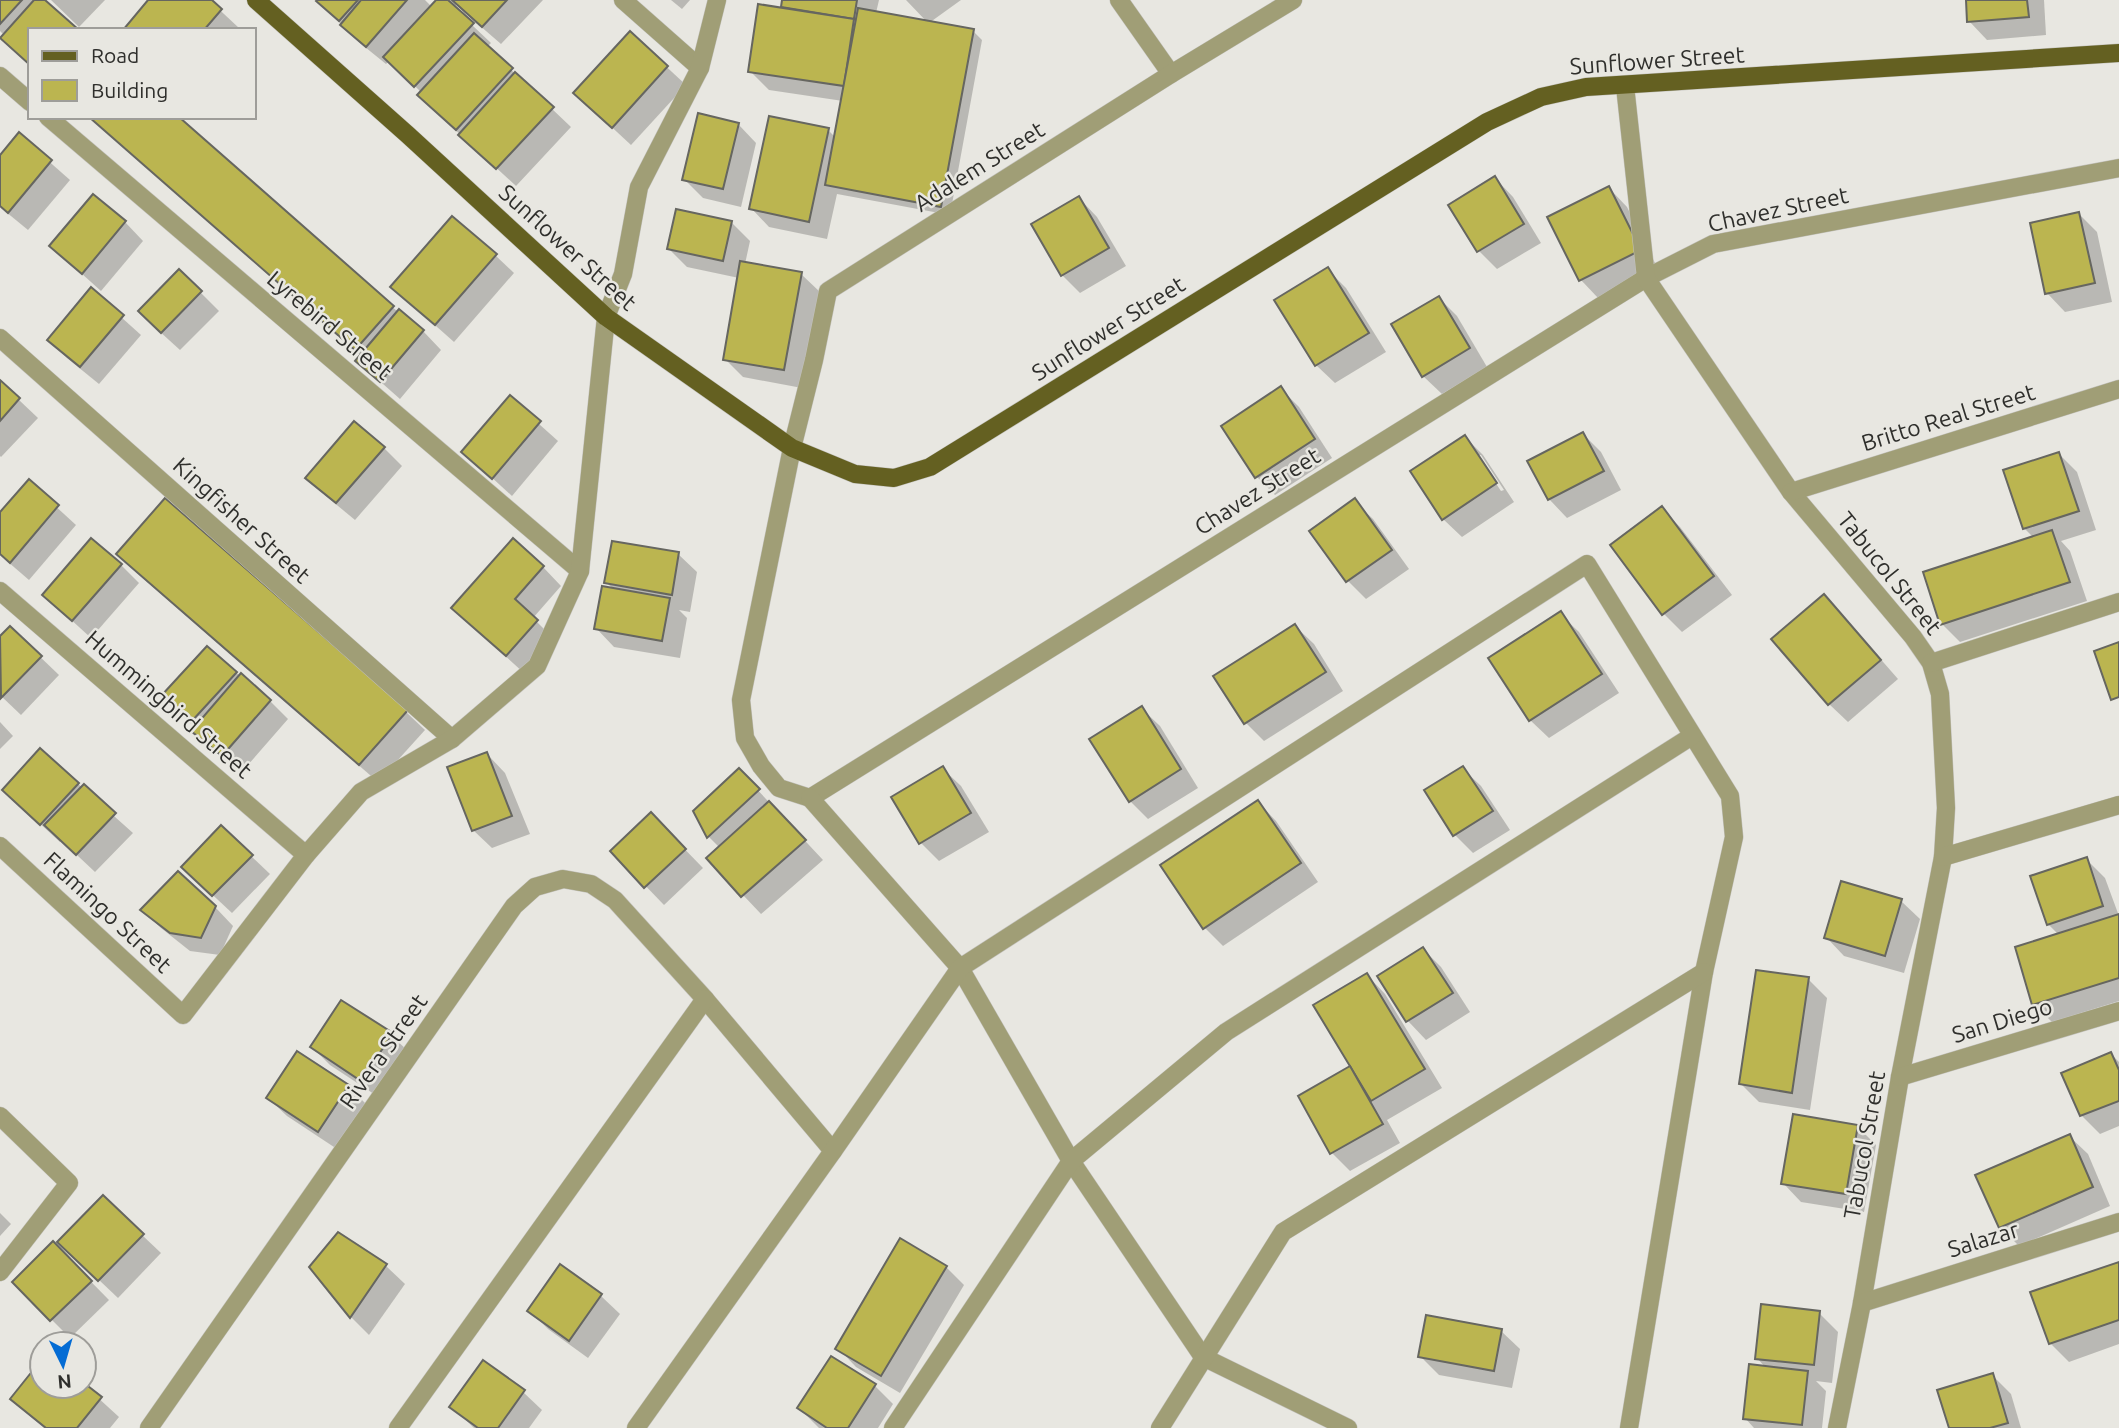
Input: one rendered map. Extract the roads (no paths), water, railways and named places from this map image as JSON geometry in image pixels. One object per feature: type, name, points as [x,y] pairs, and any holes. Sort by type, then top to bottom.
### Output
[{"type":"main road","name":"Sunflower Street","points":[[256,0],[606,317],[792,447],[855,474],[894,478],[930,467],[1487,122],[1541,97],[1586,87],[2119,53]]},
{"type":"street","points":[[624,0],[700,68]]},
{"type":"street","points":[[306,855],[361,792],[452,739],[537,666],[580,571],[606,317],[622,274],[639,187],[700,68],[717,0]]},
{"type":"street","points":[[1119,0],[1171,74]]},
{"type":"street","name":"Adalem Street","points":[[792,447],[828,291],[1293,0]]},
{"type":"street","points":[[0,76],[28,100]]},
{"type":"street","name":"Tabucol Street","points":[[1625,86],[1646,278],[1791,492],[1913,637],[1931,663],[1940,694],[1946,808],[1943,857],[1900,1077],[1837,1428]]},
{"type":"street","name":"Lyrebird Street","points":[[50,119],[580,571]]},
{"type":"street","name":"Chavez Street","points":[[810,798],[1646,278],[1713,244],[2119,168]]},
{"type":"street","name":"Kingfisher Street","points":[[0,338],[452,739]]},
{"type":"street","name":"Britto Real Street","points":[[1791,492],[2119,390]]},
{"type":"street","points":[[792,447],[741,700],[745,738],[761,766],[779,788],[810,798],[960,968],[1071,1161],[1203,1357],[1348,1428]]},
{"type":"street","points":[[636,1428],[834,1151],[960,968],[1587,564],[1730,796],[1734,837],[1704,971],[1629,1428]]},
{"type":"street","name":"Hummingbird Street","points":[[0,591],[306,855]]},
{"type":"street","points":[[1931,663],[2119,602]]},
{"type":"street","points":[[893,1428],[1071,1161],[1226,1032],[1692,736]]},
{"type":"street","points":[[1943,857],[2119,805]]},
{"type":"street","name":"Flamingo Street","points":[[0,846],[183,1015],[306,855]]},
{"type":"street","name":"Rivera Street","points":[[149,1428],[514,906],[535,887],[563,879],[591,884],[614,900],[705,999],[834,1151]]},
{"type":"street","points":[[1160,1428],[1283,1232],[1704,971]]},
{"type":"street","points":[[398,1428],[705,999]]},
{"type":"street","name":"San Diego","points":[[1900,1077],[2119,1011]]},
{"type":"street","points":[[0,1116],[69,1182],[0,1272]]},
{"type":"street","name":"Salazar","points":[[1861,1303],[2119,1222]]}]
